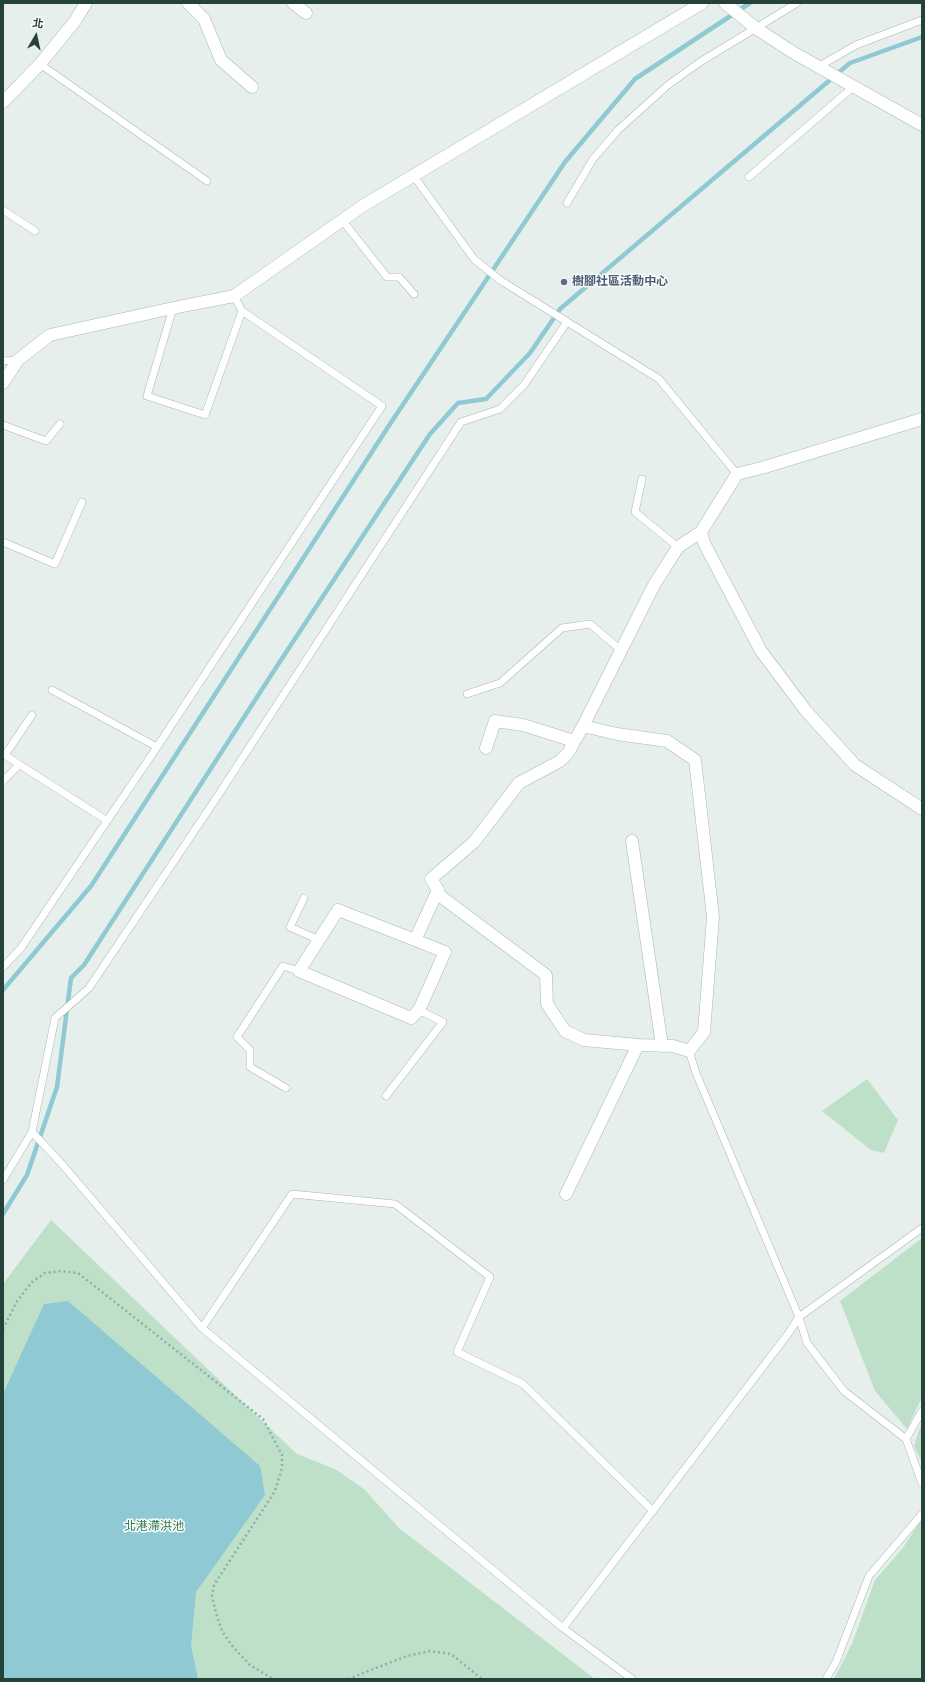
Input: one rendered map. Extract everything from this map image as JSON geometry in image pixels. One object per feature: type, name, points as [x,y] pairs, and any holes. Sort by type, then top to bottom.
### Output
[{"type":"street","points":[[3,102],[40,64],[75,21],[86,3]]},
{"type":"street","points":[[188,3],[204,19],[221,60],[252,87]]},
{"type":"street","points":[[293,3],[306,14]]},
{"type":"street","points":[[3,383],[18,360],[50,335],[234,296],[342,220],[702,3]]},
{"type":"street","points":[[725,3],[757,29],[794,53],[922,126]]},
{"type":"street","points":[[583,726],[617,734],[667,741],[695,760],[713,917],[704,1032],[689,1051],[673,1046],[638,1045],[584,1040],[565,1031],[547,1004],[546,975],[439,895],[438,890],[431,879],[474,842],[519,783],[560,761],[583,726],[654,585],[678,547],[701,532],[737,474],[765,467],[922,419]]},
{"type":"street","points":[[701,532],[704,543],[760,651],[806,711],[856,765],[922,809]]},
{"type":"street","points":[[486,748],[494,721],[523,725],[574,741]]},
{"type":"street","points":[[632,841],[662,1046]]},
{"type":"street","points":[[415,940],[438,890]]},
{"type":"street","points":[[338,910],[415,940],[445,952],[419,1010],[411,1018],[299,971],[338,910]]},
{"type":"street","points":[[566,1194],[638,1045]]},
{"type":"lane","points":[[567,203],[593,159],[618,130],[668,85],[700,62],[757,29],[797,3]]},
{"type":"lane","points":[[818,66],[856,45],[922,20]]},
{"type":"lane","points":[[40,64],[207,181]]},
{"type":"lane","points":[[749,177],[853,87]]},
{"type":"lane","points":[[413,176],[474,259],[500,280],[659,379],[737,474]]},
{"type":"lane","points":[[3,210],[36,231]]},
{"type":"lane","points":[[342,220],[387,277],[399,276],[414,294]]},
{"type":"lane","points":[[3,967],[21,948],[106,820],[157,747],[382,406],[242,311],[234,296]]},
{"type":"lane","points":[[173,308],[147,396],[205,415],[242,311]]},
{"type":"lane","points":[[3,1180],[32,1132],[55,1018],[89,988],[223,788],[462,422],[500,409],[524,385],[565,320]]},
{"type":"lane","points":[[3,361],[18,360]]},
{"type":"lane","points":[[3,425],[46,441],[60,424]]},
{"type":"lane","points":[[642,479],[635,512],[678,547]]},
{"type":"lane","points":[[3,542],[55,564],[82,502]]},
{"type":"lane","points":[[467,694],[500,683],[562,628],[590,624],[622,651]]},
{"type":"lane","points":[[52,690],[157,747]]},
{"type":"lane","points":[[32,716],[4,755],[106,820]]},
{"type":"lane","points":[[3,781],[19,765]]},
{"type":"lane","points":[[304,898],[290,927],[319,940]]},
{"type":"lane","points":[[286,1088],[250,1067],[250,1050],[237,1037],[283,966],[299,971]]},
{"type":"lane","points":[[386,1096],[443,1022],[419,1010]]},
{"type":"lane","points":[[689,1051],[696,1073],[799,1317],[807,1343],[844,1391],[906,1439],[922,1483]]},
{"type":"lane","points":[[32,1132],[61,1163],[202,1328],[563,1628],[632,1679]]},
{"type":"lane","points":[[202,1328],[292,1194],[395,1204],[490,1277],[457,1352],[523,1384],[653,1511]]},
{"type":"lane","points":[[563,1628],[788,1334],[799,1317],[922,1228]]},
{"type":"lane","points":[[906,1439],[922,1411]]},
{"type":"lane","points":[[826,1679],[836,1662],[869,1576],[922,1514]]},
{"type":"path","points":[[3,1329],[17,1301],[32,1282],[45,1273],[61,1271],[78,1274],[263,1419],[282,1455],[282,1468],[275,1491],[214,1584],[212,1596],[222,1631],[233,1647],[250,1665],[273,1679]]},
{"type":"path","points":[[348,1679],[407,1656],[430,1651],[451,1654],[482,1679]]},
{"type":"green space","points":[[867,1079],[898,1120],[884,1153],[871,1150],[822,1111]]},
{"type":"green space","name":"北港滯洪池","points":[[51,1220],[297,1454],[335,1469],[364,1489],[399,1528],[595,1679],[3,1679],[3,1284]]},
{"type":"green space","points":[[922,1238],[922,1397],[907,1429],[875,1391],[840,1301]]},
{"type":"green space","points":[[922,1422],[922,1462],[914,1446]]},
{"type":"green space","points":[[922,1519],[922,1679],[834,1679],[852,1644],[875,1580],[902,1549]]},
{"type":"water","points":[[68,1301],[260,1466],[265,1495],[196,1592],[191,1646],[198,1679],[3,1679],[3,1394],[44,1304]]},
{"type":"waterway","points":[[3,990],[91,886],[390,424],[565,162],[635,79],[750,3]]},
{"type":"waterway","points":[[3,1214],[27,1175],[57,1087],[71,978],[84,965],[279,663],[430,434],[458,403],[486,399],[530,353],[560,309],[850,63],[922,37]]},
{"type":"place","name":"樹腳社區活動中心","points":[[564,282]]}]
